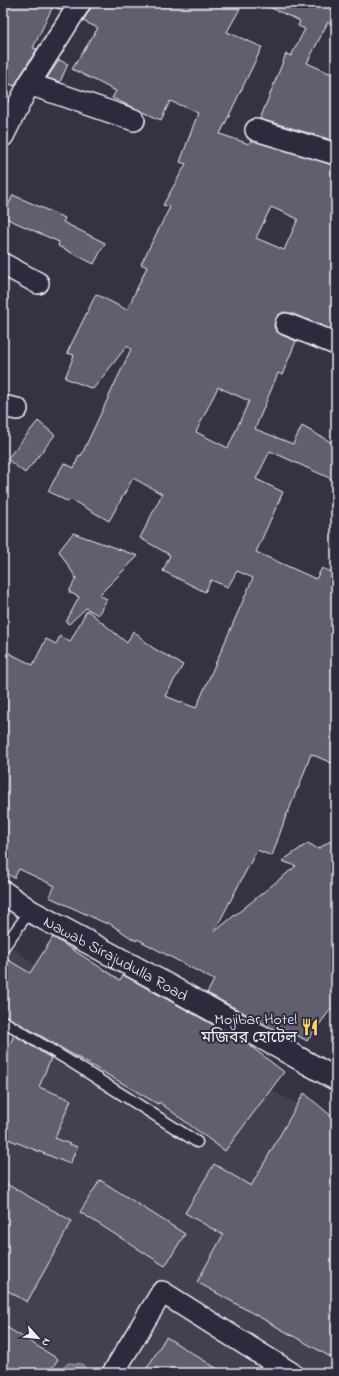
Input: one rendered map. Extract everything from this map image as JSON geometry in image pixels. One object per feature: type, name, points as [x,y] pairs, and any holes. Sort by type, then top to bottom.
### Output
[{"type":"street","points":[[3,136],[29,84],[80,3]]},
{"type":"street","points":[[29,84],[134,120]]},
{"type":"street","points":[[256,130],[336,154]]},
{"type":"street","points":[[3,264],[38,283]]},
{"type":"street","points":[[286,324],[336,344]]},
{"type":"street","name":"Nawab Sirajudulla Road","points":[[3,892],[30,911],[133,966],[336,1079]]},
{"type":"street","points":[[113,1373],[162,1292],[291,1373]]},
{"type":"lane","points":[[3,948],[30,911]]},
{"type":"lane","points":[[3,1021],[197,1142]]},
{"type":"shaded area","points":[[3,940],[61,985],[205,1055],[336,1124],[336,1373],[3,1373]]},
{"type":"water","points":[[68,1363],[82,1364],[90,1373],[58,1373]]},
{"type":"building","points":[[3,3],[66,3],[61,10],[53,6],[33,48],[37,49],[14,86],[3,81]]},
{"type":"building","points":[[92,3],[243,3],[227,32],[262,47],[220,134],[249,144],[251,140],[336,166],[336,331],[290,313],[284,312],[278,315],[274,326],[276,331],[296,341],[282,375],[278,373],[255,429],[293,444],[302,426],[336,445],[336,481],[270,451],[256,479],[283,492],[256,552],[316,579],[322,568],[336,574],[336,765],[311,754],[287,813],[272,856],[257,850],[214,932],[296,866],[282,861],[308,843],[318,849],[336,837],[336,1002],[307,1041],[286,1029],[283,1034],[207,993],[214,980],[137,939],[136,941],[107,922],[107,924],[49,897],[55,886],[19,869],[14,878],[3,871],[3,650],[33,665],[46,639],[56,644],[60,636],[70,642],[87,610],[127,643],[133,631],[153,648],[183,665],[165,696],[196,708],[253,578],[237,571],[228,587],[211,580],[205,592],[163,571],[170,555],[140,538],[162,494],[133,478],[109,521],[70,499],[68,502],[48,491],[64,463],[74,468],[131,349],[127,346],[93,389],[65,378],[74,355],[67,353],[96,294],[127,310],[147,267],[141,264],[170,207],[163,205],[186,164],[180,162],[198,113],[170,101],[161,120],[112,98],[116,91],[72,69],[98,28],[83,21]],"holes":[[[271,207],[298,219],[284,250],[256,238]],[[218,387],[249,401],[228,448],[196,432]]]},
{"type":"building","points":[[260,3],[336,3],[336,28],[328,22],[307,63],[336,76],[336,141],[260,119],[286,54],[291,56],[305,29],[298,26],[300,21]]},
{"type":"building","points":[[59,60],[68,64],[60,82],[47,78]]},
{"type":"building","points":[[13,195],[65,218],[63,222],[105,243],[94,264],[58,246],[59,242],[3,217]]},
{"type":"building","points":[[38,421],[55,435],[25,473],[7,459]]},
{"type":"building","points":[[73,533],[138,556],[99,595],[107,599],[98,615],[86,608],[69,624],[66,622],[79,597],[69,592],[76,578],[59,551]]},
{"type":"building","points":[[53,937],[120,980],[123,975],[248,1044],[284,1072],[225,1151],[159,1102],[158,1104],[3,1014],[3,957],[30,973]]},
{"type":"building","points":[[14,1035],[51,1058],[39,1087],[71,1100],[55,1138],[77,1147],[70,1164],[3,1137],[3,1062]]},
{"type":"building","points":[[304,1093],[336,1120],[336,1360],[197,1282],[223,1235],[185,1213],[214,1164],[251,1186]]},
{"type":"building","points":[[100,1180],[185,1234],[165,1266],[80,1212]]},
{"type":"building","points":[[3,1182],[72,1221],[27,1302],[3,1288]]},
{"type":"building","points":[[3,1325],[58,1359],[49,1373],[3,1373]]},
{"type":"building","points":[[166,1337],[224,1373],[144,1373]]},
{"type":"place","name":"Mojibar Hotel মজিবর হোটেল","points":[[310,1027]]}]
